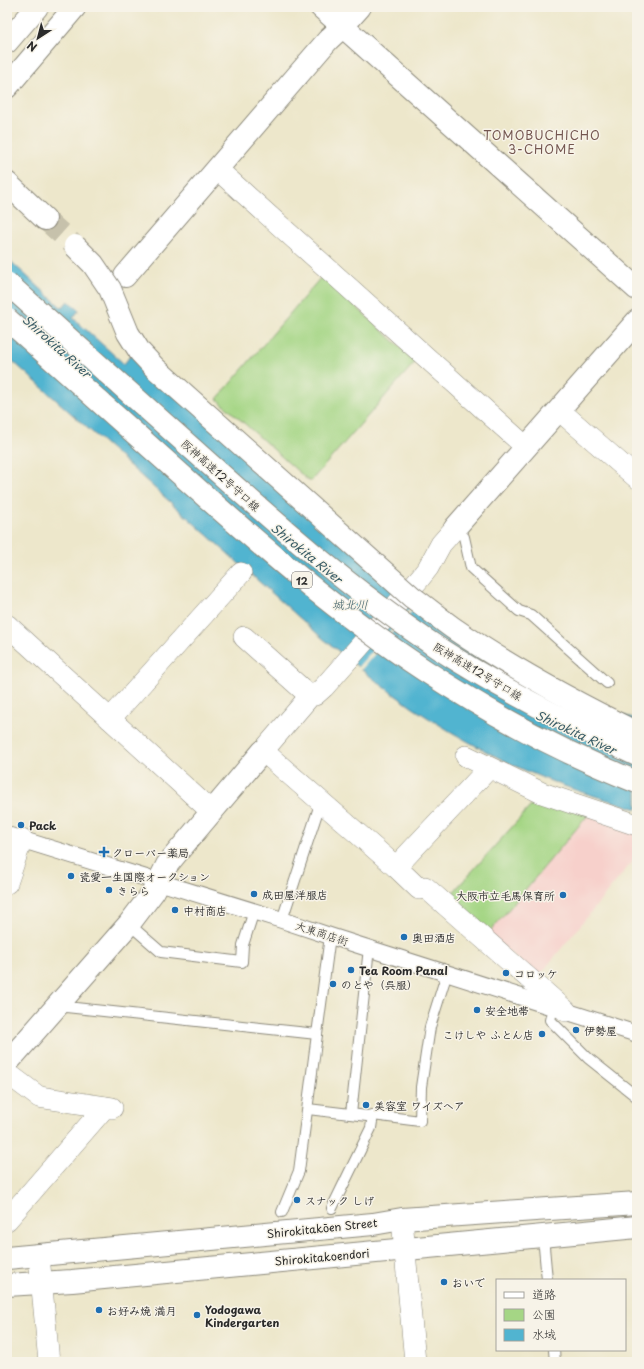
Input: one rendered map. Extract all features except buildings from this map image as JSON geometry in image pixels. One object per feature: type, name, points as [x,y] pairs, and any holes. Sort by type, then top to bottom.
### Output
[{"type":"main road","points":[[7,42],[37,7]]},
{"type":"main road","points":[[7,86],[75,7]]},
{"type":"main road","points":[[321,7],[637,289]]},
{"type":"main road","points":[[125,276],[333,34],[343,26],[360,7]]},
{"type":"main road","points":[[7,183],[45,219]]},
{"type":"main road","points":[[76,246],[93,264],[110,289],[128,333],[140,352],[155,368],[412,597],[452,628],[486,650],[593,712],[637,733]]},
{"type":"main road","name":"阪神高速12号守口線","points":[[7,283],[287,533],[336,574],[379,607],[438,648],[510,692],[584,730],[637,754]]},
{"type":"main road","name":"12","points":[[7,319],[269,553],[320,595],[373,634],[423,670],[528,732],[573,754],[637,782]]},
{"type":"main road","points":[[455,528],[637,321]]},
{"type":"main road","points":[[7,1063],[129,924],[154,891],[176,854],[263,751]]},
{"type":"main road","name":"Shirokitakōen Street","points":[[7,1258],[372,1224],[402,1219],[637,1203]]},
{"type":"main road","name":"Shirokitakoendori","points":[[7,1285],[72,1281],[637,1227]]},
{"type":"street","points":[[217,169],[526,447]]},
{"type":"street","points":[[559,410],[637,478]]},
{"type":"street","points":[[455,528],[441,544],[428,568],[420,578],[333,678],[320,692],[310,696],[263,751],[396,867],[419,889],[425,888],[560,1009]]},
{"type":"street","points":[[110,719],[241,573]]},
{"type":"street","points":[[7,625],[211,811]]},
{"type":"street","points":[[244,637],[310,696]]},
{"type":"street","points":[[466,756],[542,793],[637,825]]},
{"type":"street","points":[[396,867],[489,768]]},
{"type":"street","points":[[7,883],[15,837]]},
{"type":"street","name":"大東商店街","points":[[15,837],[254,911],[637,1034]]},
{"type":"street","points":[[7,1073],[39,1097],[108,1108],[7,1220]]},
{"type":"street","points":[[402,1219],[415,1362]]},
{"type":"street","points":[[39,1256],[49,1362]]},
{"type":"lane","points":[[455,528],[464,536],[471,568],[519,611],[531,615],[607,683]]},
{"type":"lane","points":[[282,920],[321,801]]},
{"type":"lane","points":[[129,924],[161,952],[242,962],[243,945],[254,911]]},
{"type":"lane","points":[[282,1212],[299,1171],[330,936]]},
{"type":"lane","points":[[351,1114],[369,948]]},
{"type":"lane","points":[[308,1109],[420,1121],[421,1087],[430,1027],[447,973]]},
{"type":"lane","points":[[57,1006],[317,1034]]},
{"type":"lane","points":[[560,1009],[550,1020],[588,1058],[637,1097]]},
{"type":"lane","points":[[332,1208],[371,1128],[373,1115]]},
{"type":"lane","points":[[543,1236],[547,1279]]},
{"type":"lane","points":[[554,1351],[555,1362]]},
{"type":"shaded area","name":"大阪市立毛馬保育所","points":[[588,815],[637,832],[637,856],[538,977],[488,934]]},
{"type":"green space","points":[[322,276],[416,361],[310,482],[217,399]]},
{"type":"green space","points":[[539,797],[588,815],[488,934],[447,899]]},
{"type":"water","name":"城北川","points":[[7,258],[62,308],[68,301],[79,310],[73,318],[124,364],[134,351],[518,678],[637,720],[637,809],[564,786],[486,752],[401,700],[321,637],[7,356]]},
{"type":"pier","points":[[416,601],[419,603],[360,671],[357,668]]},
{"type":"tunnel","points":[[45,219],[75,246]]},
{"type":"place","name":"Pack","points":[[21,825]]},
{"type":"place","name":"クローバー薬局","points":[[104,852]]},
{"type":"place","name":"瓷愛一生国際オークション","points":[[71,876]]},
{"type":"place","name":"きらら","points":[[109,890]]},
{"type":"place","name":"成田屋洋服店","points":[[254,894]]},
{"type":"place","name":"大阪市立毛馬保育所","points":[[563,895]]},
{"type":"place","name":"中村商店","points":[[175,910]]},
{"type":"place","name":"奥田酒店","points":[[404,937]]},
{"type":"place","name":"Tea Room Panal","points":[[351,970]]},
{"type":"place","name":"コロッケ","points":[[506,973]]},
{"type":"place","name":"のとや（呉服）","points":[[333,984]]},
{"type":"place","name":"安全地帯","points":[[477,1010]]},
{"type":"place","name":"伊勢屋","points":[[576,1030]]},
{"type":"place","name":"こけしや ふとん店","points":[[542,1034]]},
{"type":"place","name":"美容室 ワイズヘア","points":[[366,1105]]},
{"type":"place","name":"スナック しげ","points":[[297,1200]]},
{"type":"place","name":"おいで","points":[[444,1282]]},
{"type":"place","name":"お好み焼 満月","points":[[99,1310]]},
{"type":"place","name":"Yodogawa Kindergarten","points":[[197,1315]]},
{"type":"district","name":"TOMOBUCHICHO 3-CHOME","points":[[542,142]]},
{"type":"water label","name":"Shirokita River","points":[[57,346]]},
{"type":"water label","name":"Shirokita River","points":[[307,553]]},
{"type":"water label","name":"Shirokita River","points":[[576,732]]}]
